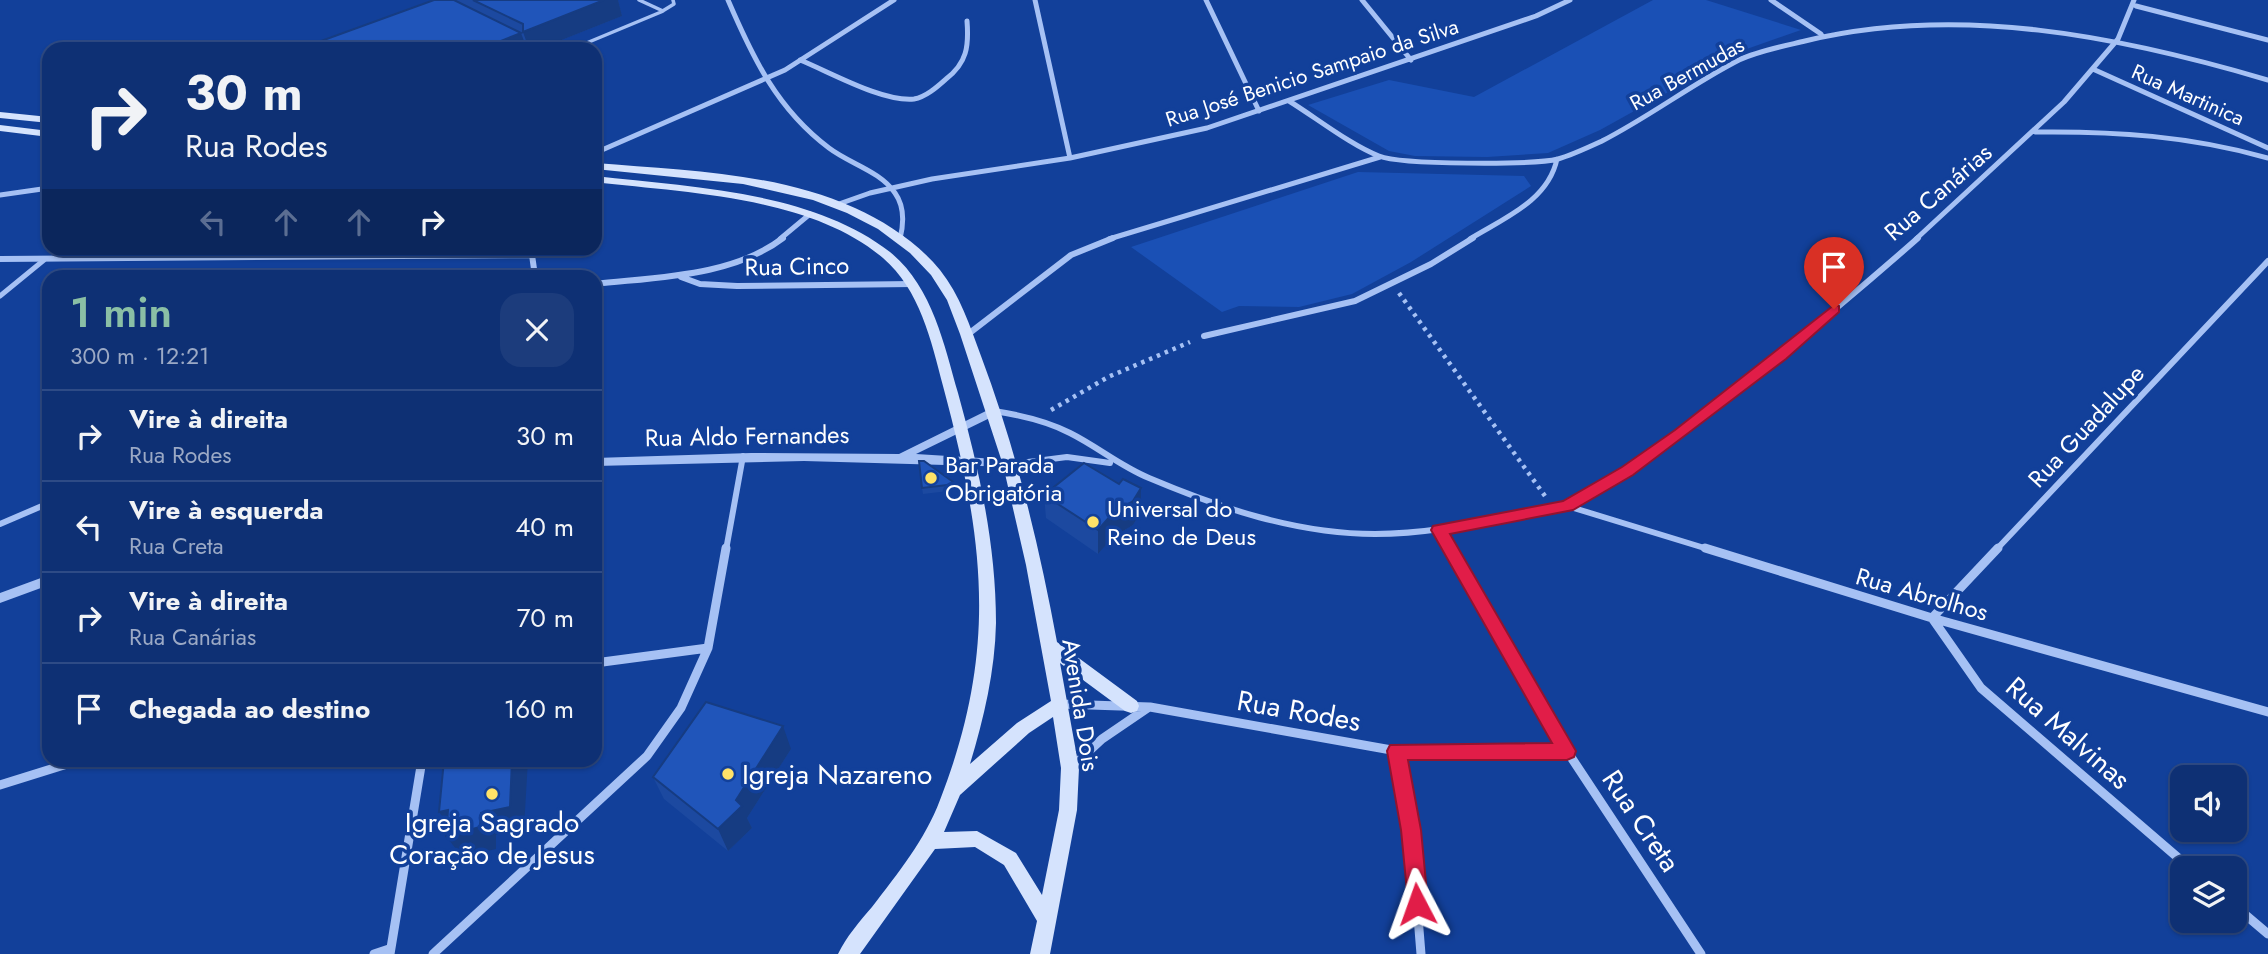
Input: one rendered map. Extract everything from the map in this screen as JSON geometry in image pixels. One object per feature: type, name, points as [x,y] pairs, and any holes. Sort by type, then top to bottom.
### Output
[{"type":"main road","points":[[0,115],[42,118]]},
{"type":"main road","points":[[0,128],[42,133]]},
{"type":"main road","name":"Avenida Dois","points":[[602,167],[746,184],[836,205],[881,227],[940,278],[967,335],[1012,464],[1070,768],[1068,810],[1040,954]]},
{"type":"main road","points":[[602,180],[701,193],[810,214],[884,254],[914,284],[934,331],[970,461],[986,541],[990,620],[974,727],[953,790],[930,841],[848,954]]},
{"type":"main road","points":[[1047,644],[1131,706]]},
{"type":"main road","points":[[953,790],[1023,728],[1059,704]]},
{"type":"main road","points":[[930,841],[977,839],[1010,859],[1046,918]]},
{"type":"street","points":[[728,0],[763,80],[779,102],[818,141],[892,188],[904,210],[900,242]]},
{"type":"street","points":[[602,150],[763,80],[800,60],[894,0]]},
{"type":"street","points":[[1035,0],[1070,159]]},
{"type":"street","points":[[1206,0],[1259,111]]},
{"type":"street","points":[[1362,0],[1411,60]]},
{"type":"street","name":"Rua José Benicio Sampaio da Silva","points":[[836,205],[892,188],[959,174],[1070,159],[1207,128],[1536,16],[1570,0]]},
{"type":"street","points":[[1771,0],[1821,34]]},
{"type":"street","points":[[2135,3],[2268,40]]},
{"type":"street","name":"Rua Canárias","points":[[994,411],[1039,419],[1079,438],[1115,463],[1196,497],[1317,529],[1371,534],[1439,530],[1567,506],[1628,471],[1781,355],[2035,132],[2095,70],[2132,20],[2135,3]]},
{"type":"street","name":"Rua Bermudas","points":[[1289,101],[1380,157],[1462,163],[1557,159],[1602,141],[1741,59],[1821,34],[1905,20],[1977,19],[2119,39],[2268,80]]},
{"type":"street","points":[[800,60],[910,99],[936,88],[964,62],[969,53],[967,21]]},
{"type":"street","name":"Rua Martinica","points":[[2095,70],[2268,148]]},
{"type":"street","points":[[2035,132],[2134,131],[2171,135],[2200,139],[2268,158]]},
{"type":"street","points":[[967,335],[1072,255],[1112,238],[1380,157]]},
{"type":"street","points":[[1204,336],[1355,300],[1392,284],[1430,264],[1534,199],[1553,177],[1557,159]]},
{"type":"street","points":[[0,195],[18,190],[42,188]]},
{"type":"street","name":"Rua Cinco","points":[[602,283],[681,277],[769,247],[810,214]]},
{"type":"street","points":[[0,259],[288,256]]},
{"type":"street","name":"Rua Guadalupe","points":[[1932,618],[2268,261]]},
{"type":"street","name":"Rua Cinco","points":[[681,277],[700,284],[737,286],[914,284]]},
{"type":"street","name":"Rua Aldo Fernandes","points":[[900,457],[994,411]]},
{"type":"street","points":[[433,954],[513,885],[647,755],[681,708],[708,648],[743,456]]},
{"type":"street","name":"Rua Aldo Fernandes","points":[[602,462],[743,456],[900,457],[1012,464]]},
{"type":"street","name":"Rua Canárias","points":[[1012,464],[1067,457],[1115,463]]},
{"type":"street","points":[[0,524],[42,506]]},
{"type":"street","name":"Rua Abrolhos","points":[[1567,506],[1932,618],[2268,712]]},
{"type":"street","name":"Rua Creta","points":[[1439,530],[1567,751],[1702,954]]},
{"type":"street","points":[[0,597],[42,582]]},
{"type":"street","name":"Rua Malvinas","points":[[1932,618],[1981,688],[2176,856]]},
{"type":"street","points":[[602,662],[708,648]]},
{"type":"street","name":"Rua Rodes","points":[[1059,704],[1150,707],[1397,751],[1567,751]]},
{"type":"street","points":[[1070,768],[1102,739],[1150,707]]},
{"type":"street","points":[[1397,751],[1411,830],[1421,954]]},
{"type":"street","points":[[0,785],[58,767]]},
{"type":"street","points":[[374,954],[389,952],[421,767]]},
{"type":"street","points":[[2247,916],[2268,934]]},
{"type":"lane","points":[[639,0],[649,2],[663,11]]},
{"type":"lane","points":[[589,42],[663,11],[674,4],[673,0]]},
{"type":"lane","points":[[0,296],[44,260]]},
{"type":"path","points":[[1392,284],[1554,508]]},
{"type":"path","points":[[1039,419],[1078,392],[1204,336]]},
{"type":"shaded area","points":[[1653,0],[1706,0],[1801,30],[1744,50],[1600,130],[1548,153],[1487,157],[1415,156],[1389,151],[1308,105],[1389,80],[1474,97]]},
{"type":"shaded area","points":[[1358,172],[1524,176],[1531,186],[1411,262],[1352,294],[1299,307],[1239,306],[1222,312],[1131,247]]},
{"type":"building","points":[[434,0],[454,0],[521,33],[498,42],[318,42]]},
{"type":"building","points":[[473,0],[604,0],[523,32],[523,24]]},
{"type":"building","points":[[919,461],[924,461],[956,484],[922,488]]},
{"type":"building","points":[[1084,463],[1119,484],[1123,479],[1141,488],[1133,501],[1112,514],[1098,530],[1044,495]]},
{"type":"building","name":"Igreja Nazareno","points":[[706,702],[783,726],[736,800],[742,806],[718,829],[653,777]]},
{"type":"building","points":[[443,767],[512,767],[510,807],[481,813],[480,827],[446,836],[448,810],[439,812]]},
{"type":"place","name":"Bar Parada Obrigatória","points":[[931,478]]},
{"type":"place","name":"Universal do Reino de Deus","points":[[1093,522]]},
{"type":"place","name":"Igreja Nazareno","points":[[728,774]]},
{"type":"place","name":"Igreja Sagrado Coração de Jesus","points":[[492,794]]},
{"type":"route","points":[[1417,904],[1411,830],[1397,751],[1567,751],[1439,530],[1567,506],[1628,471],[1680,434],[1781,355],[1834,309]]}]
